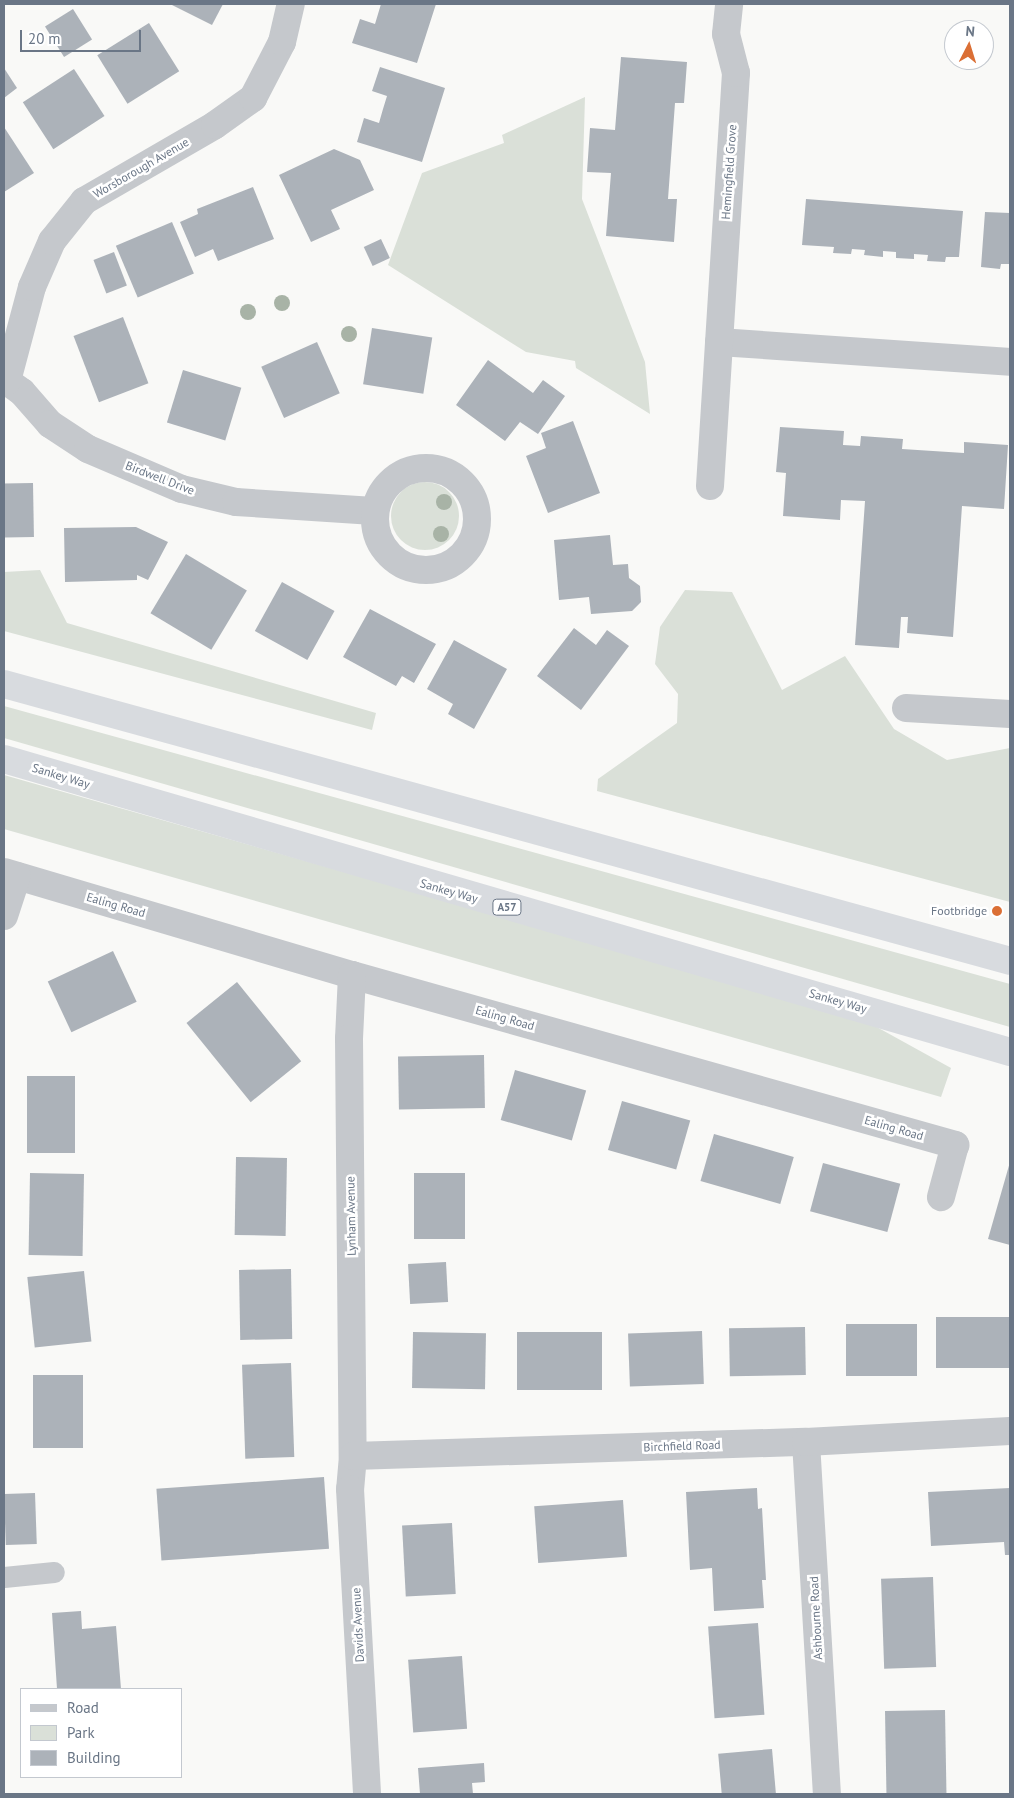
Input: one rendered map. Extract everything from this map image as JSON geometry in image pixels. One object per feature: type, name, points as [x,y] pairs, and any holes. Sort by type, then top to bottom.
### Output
[{"type":"highway","points":[[4,684],[1010,961]]},
{"type":"highway","name":"Sankey Way","points":[[4,759],[1010,1052]]},
{"type":"street","name":"Worsborough Avenue","points":[[5,380],[32,287],[52,241],[84,201],[216,124],[253,98],[282,42],[290,4]]},
{"type":"street","name":"Hemingfield Grove","points":[[710,486],[736,73],[726,34],[729,4]]},
{"type":"street","points":[[719,342],[1010,362]]},
{"type":"street","name":"Birdwell Drive","points":[[5,380],[22,392],[50,424],[88,449],[182,489],[236,502],[374,511]]},
{"type":"street","points":[[906,708],[1010,714]]},
{"type":"street","points":[[4,916],[10,874]]},
{"type":"street","name":"Ealing Road","points":[[10,874],[352,975],[955,1145],[940,1197]]},
{"type":"street","name":"Lynham Avenue","points":[[352,975],[349,1039],[353,1456]]},
{"type":"street","name":"Birchfield Road","points":[[353,1456],[806,1442],[1010,1431]]},
{"type":"street","name":"Ashbourne Road","points":[[806,1442],[827,1794]]},
{"type":"street","name":"Davids Avenue","points":[[353,1456],[350,1488],[367,1794]]},
{"type":"lane","points":[[4,1577],[54,1572]]},
{"type":"green space","points":[[585,97],[582,199],[645,362],[650,414],[576,368],[575,361],[526,352],[388,265],[422,173],[504,143],[502,135]]},
{"type":"green space","points":[[425,482],[438,485],[449,492],[456,503],[459,516],[456,529],[449,540],[438,547],[425,550],[412,547],[401,540],[394,529],[391,516],[394,503],[401,492],[412,485]]},
{"type":"green space","points":[[40,570],[67,623],[376,713],[372,730],[4,631],[4,572]]},
{"type":"green space","points":[[685,590],[732,592],[782,690],[845,656],[894,729],[947,760],[1010,748],[1010,902],[597,791],[598,779],[677,723],[678,694],[655,664],[660,627]]},
{"type":"green space","points":[[4,706],[1010,984],[1010,1027],[4,738]]},
{"type":"green space","points":[[4,775],[864,1020],[951,1068],[941,1097],[4,829]]},
{"type":"building","points":[[170,4],[223,4],[212,25]]},
{"type":"building","points":[[381,4],[436,4],[417,63],[352,43],[360,19],[375,24]]},
{"type":"building","points":[[73,9],[92,40],[64,57],[45,26]]},
{"type":"building","points":[[149,23],[179,71],[127,104],[97,55]]},
{"type":"building","points":[[621,57],[687,62],[684,103],[675,103],[668,199],[677,199],[674,242],[606,236],[611,173],[587,172],[590,128],[615,130]]},
{"type":"building","points":[[380,67],[445,88],[422,162],[357,142],[364,118],[379,123],[387,96],[372,91]]},
{"type":"building","points":[[4,68],[17,88],[4,98]]},
{"type":"building","points":[[74,69],[104,116],[53,149],[23,102]]},
{"type":"building","points":[[4,127],[34,173],[4,192]]},
{"type":"building","points":[[334,149],[360,160],[374,190],[331,210],[340,229],[311,242],[279,175]]},
{"type":"building","points":[[253,187],[274,239],[218,261],[213,249],[195,257],[180,222],[198,214],[197,209]]},
{"type":"building","points":[[806,199],[963,211],[959,257],[946,257],[945,262],[927,261],[928,255],[914,254],[914,259],[896,258],[896,252],[883,251],[883,257],[864,255],[865,250],[852,249],[851,254],[833,253],[834,247],[802,245]]},
{"type":"building","points":[[985,212],[1010,213],[1010,264],[1001,264],[1000,269],[981,267]]},
{"type":"building","points":[[172,222],[194,274],[138,297],[116,246]]},
{"type":"building","points":[[381,239],[390,258],[373,266],[364,247]]},
{"type":"building","points":[[114,252],[127,286],[106,293],[93,260]]},
{"type":"building","points":[[123,317],[148,383],[99,402],[74,336]]},
{"type":"building","points":[[372,328],[432,338],[423,394],[363,384]]},
{"type":"building","points":[[317,342],[340,393],[284,418],[261,367]]},
{"type":"building","points":[[488,360],[533,393],[543,380],[565,396],[538,434],[520,422],[505,441],[456,405]]},
{"type":"building","points":[[183,370],[241,388],[225,440],[167,423]]},
{"type":"building","points":[[573,421],[600,493],[548,513],[526,456],[546,448],[541,433]]},
{"type":"building","points":[[780,427],[844,431],[843,445],[860,446],[861,436],[903,439],[902,449],[964,453],[964,442],[1008,445],[1004,509],[962,506],[953,637],[907,633],[908,617],[901,617],[899,648],[855,645],[865,501],[841,500],[840,520],[783,516],[786,473],[776,472]]},
{"type":"building","points":[[33,483],[34,537],[5,537],[4,484]]},
{"type":"building","points":[[136,527],[168,542],[148,580],[137,575],[137,580],[65,582],[64,528]]},
{"type":"building","points":[[610,535],[613,565],[628,564],[629,578],[640,586],[641,602],[632,611],[591,614],[589,597],[559,600],[554,540]]},
{"type":"building","points":[[186,554],[247,591],[211,650],[150,613]]},
{"type":"building","points":[[282,582],[334,611],[307,660],[255,631]]},
{"type":"building","points":[[370,609],[436,644],[414,683],[402,676],[396,686],[343,657]]},
{"type":"building","points":[[574,628],[596,645],[607,630],[629,646],[581,710],[537,676]]},
{"type":"building","points":[[454,640],[507,669],[474,729],[448,714],[453,704],[427,689]]},
{"type":"building","points":[[113,951],[137,1002],[71,1032],[48,981]]},
{"type":"building","points":[[237,982],[301,1061],[251,1102],[186,1023]]},
{"type":"building","points":[[484,1055],[485,1108],[399,1109],[398,1057]]},
{"type":"building","points":[[515,1070],[586,1090],[572,1140],[501,1120]]},
{"type":"building","points":[[27,1076],[75,1076],[75,1153],[27,1153]]},
{"type":"building","points":[[622,1101],[690,1121],[676,1170],[608,1150]]},
{"type":"building","points":[[714,1134],[794,1157],[780,1204],[700,1181]]},
{"type":"building","points":[[236,1157],[287,1158],[286,1236],[235,1235]]},
{"type":"building","points":[[1010,1162],[1010,1245],[988,1239]]},
{"type":"building","points":[[823,1163],[900,1184],[887,1232],[810,1211]]},
{"type":"building","points":[[30,1173],[84,1174],[83,1256],[29,1255]]},
{"type":"building","points":[[414,1173],[465,1173],[465,1239],[414,1239]]},
{"type":"building","points":[[446,1262],[448,1302],[410,1304],[408,1264]]},
{"type":"building","points":[[291,1269],[292,1339],[240,1340],[239,1270]]},
{"type":"building","points":[[84,1271],[91,1342],[35,1348],[27,1277]]},
{"type":"building","points":[[936,1317],[1010,1317],[1010,1368],[936,1368]]},
{"type":"building","points":[[846,1324],[917,1324],[917,1376],[846,1376]]},
{"type":"building","points":[[805,1327],[806,1375],[730,1376],[729,1328]]},
{"type":"building","points":[[702,1331],[704,1384],[630,1387],[628,1334]]},
{"type":"building","points":[[413,1332],[486,1333],[485,1389],[412,1388]]},
{"type":"building","points":[[517,1332],[602,1332],[602,1390],[517,1390]]},
{"type":"building","points":[[291,1363],[294,1457],[245,1459],[242,1365]]},
{"type":"building","points":[[33,1375],[83,1375],[83,1448],[33,1448]]},
{"type":"building","points":[[324,1477],[329,1549],[161,1561],[156,1489]]},
{"type":"building","points":[[757,1488],[758,1509],[762,1508],[766,1580],[762,1580],[764,1608],[714,1611],[712,1568],[690,1570],[686,1492]]},
{"type":"building","points":[[1010,1488],[1010,1555],[1005,1555],[1004,1542],[931,1546],[928,1492]]},
{"type":"building","points":[[35,1493],[37,1544],[6,1545],[4,1494]]},
{"type":"building","points":[[623,1500],[627,1557],[538,1563],[534,1506]]},
{"type":"building","points":[[452,1523],[456,1594],[406,1597],[402,1526]]},
{"type":"building","points":[[933,1577],[936,1667],[884,1669],[881,1579]]},
{"type":"building","points":[[81,1611],[82,1629],[116,1626],[121,1688],[57,1688],[52,1613]]},
{"type":"building","points":[[758,1623],[764,1715],[715,1718],[708,1626]]},
{"type":"building","points":[[462,1656],[467,1729],[413,1733],[408,1660]]},
{"type":"building","points":[[945,1710],[946,1794],[886,1794],[885,1711]]},
{"type":"building","points":[[772,1749],[776,1794],[722,1794],[718,1754]]},
{"type":"building","points":[[484,1763],[485,1782],[472,1783],[473,1794],[420,1794],[418,1768]]},
{"type":"place","name":"Footbridge","points":[[997,911]]}]
